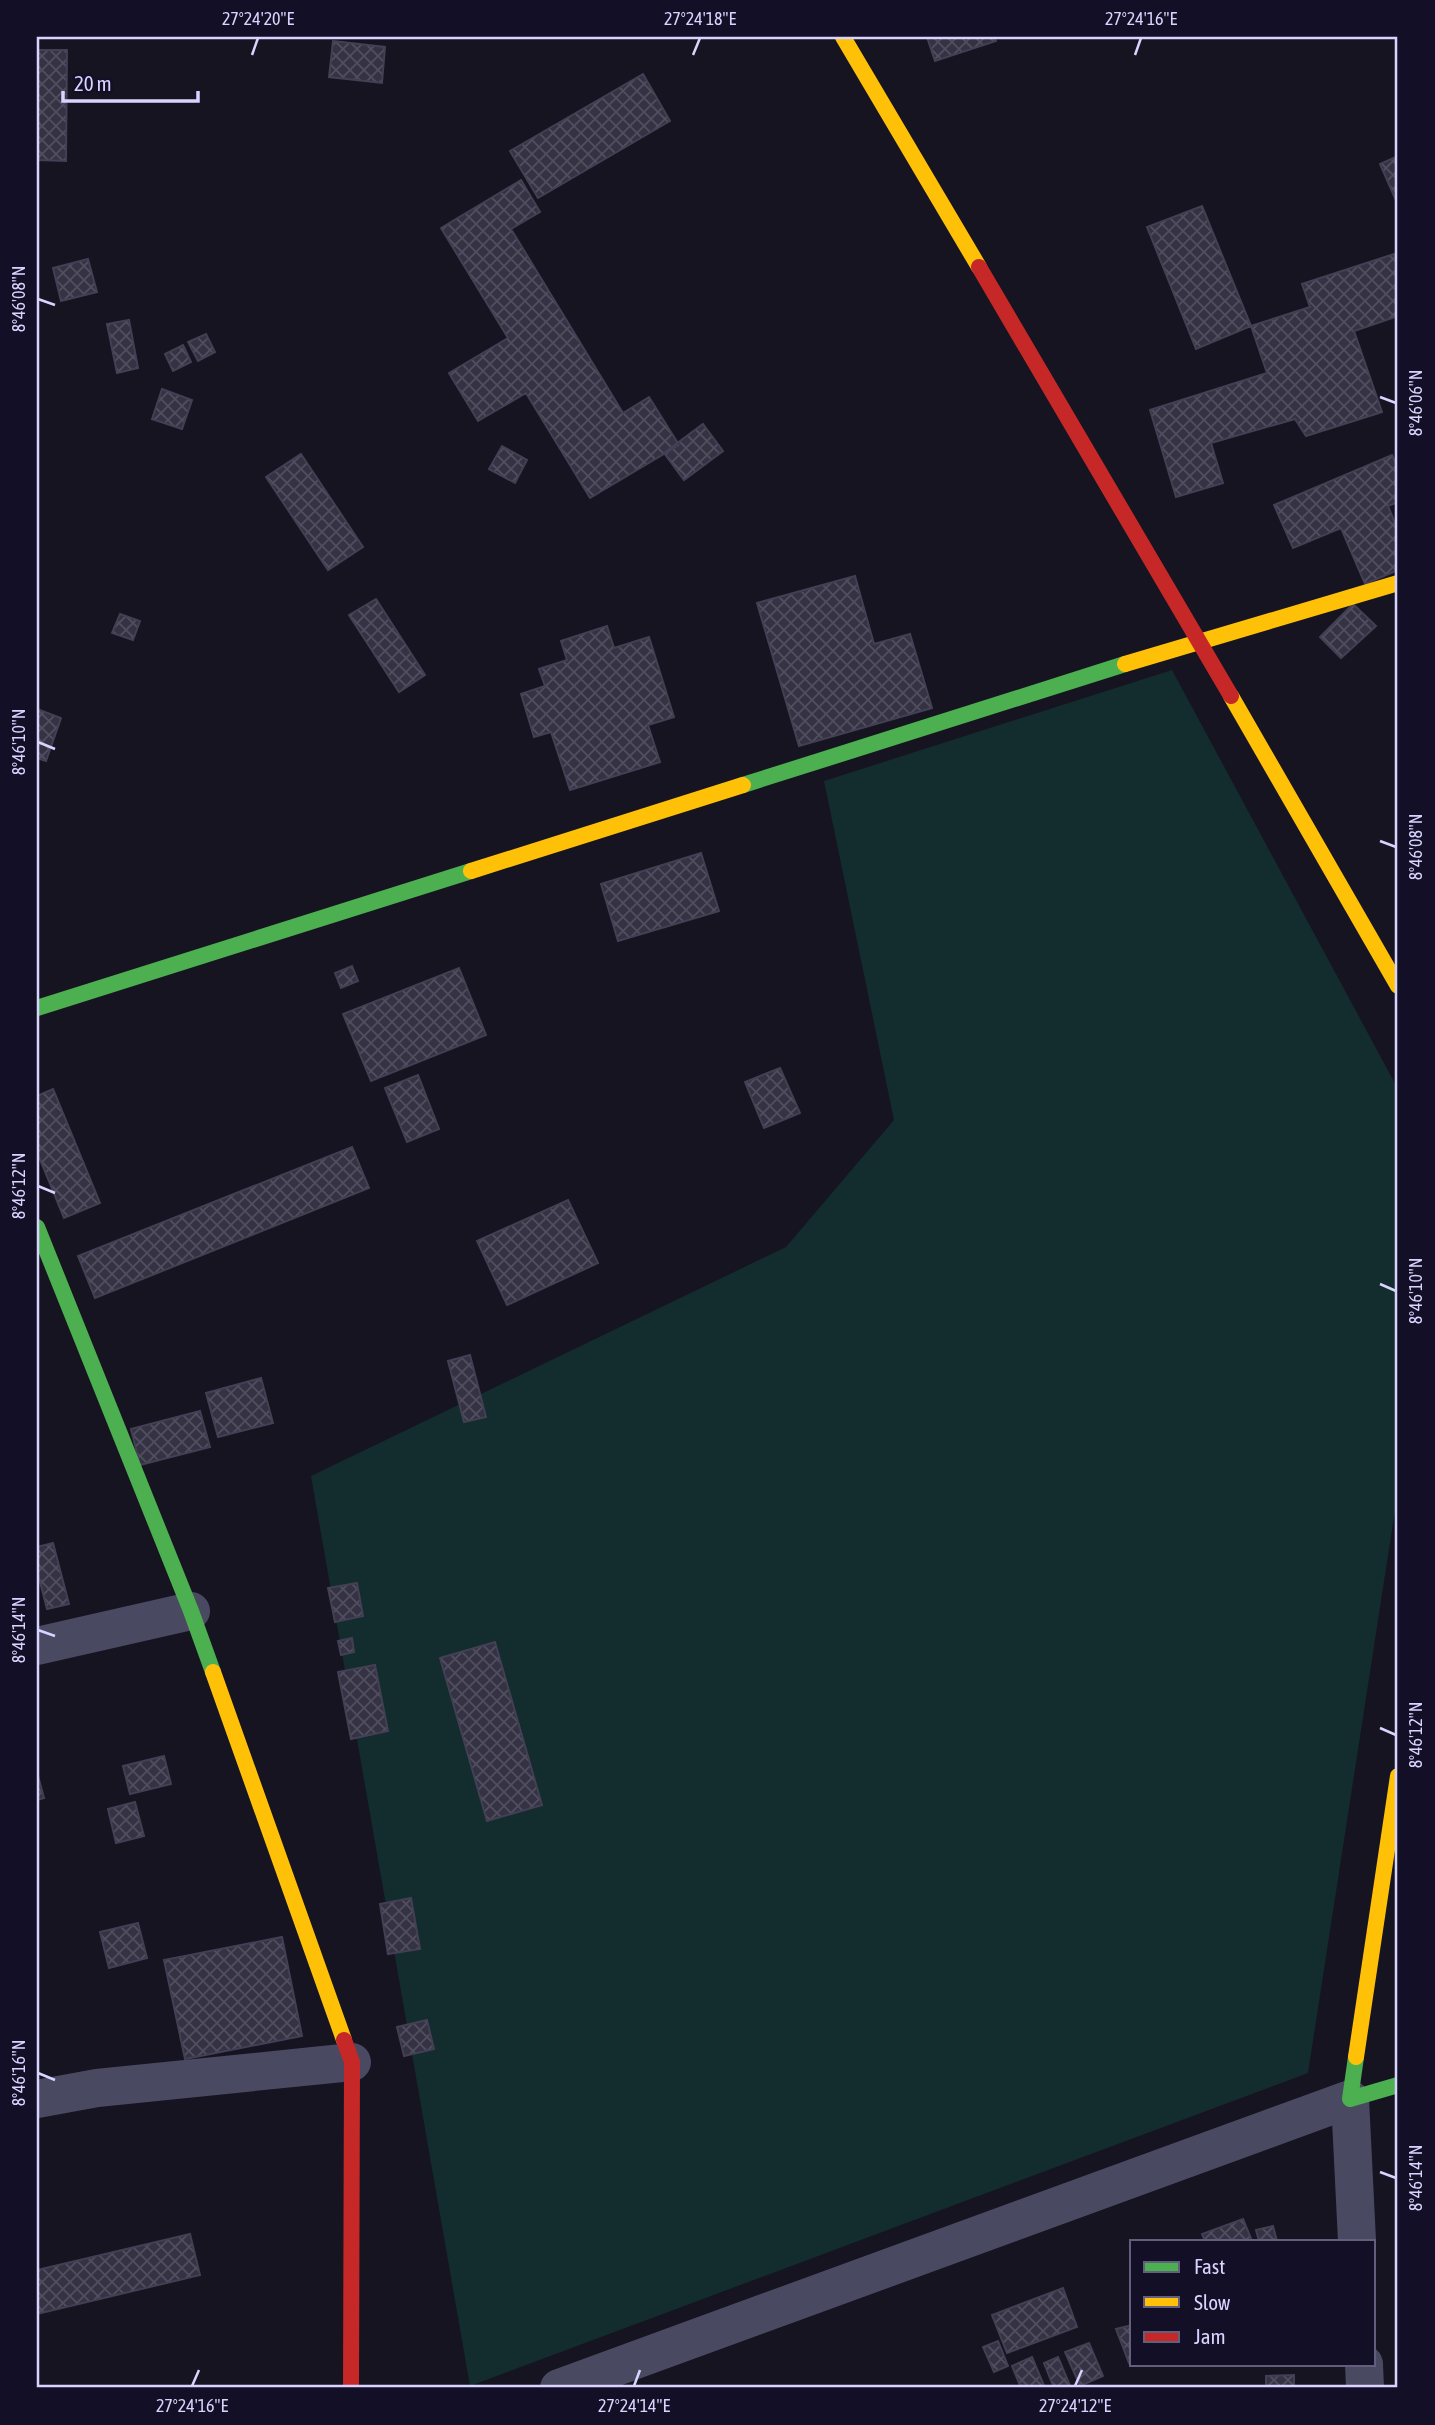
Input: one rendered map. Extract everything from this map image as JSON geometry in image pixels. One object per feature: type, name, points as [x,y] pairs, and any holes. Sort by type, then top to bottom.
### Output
[{"type":"street","points":[[843,37],[1138,534],[1398,986]]},
{"type":"street","points":[[37,1008],[1198,641],[1398,583]]},
{"type":"street","points":[[37,1227],[47,1279],[191,1611],[352,2062],[351,2388]]},
{"type":"street","points":[[37,1646],[191,1611]]},
{"type":"street","points":[[1357,2240],[1350,2099],[1398,1776]]},
{"type":"street","points":[[37,2099],[97,2088],[352,2062]]},
{"type":"street","points":[[559,2388],[1350,2099],[1398,2085]]},
{"type":"street","points":[[1364,2366],[1365,2388]]},
{"type":"green space","points":[[1172,670],[1398,1089],[1398,1491],[1308,2073],[470,2386],[311,1476],[786,1247],[894,1120],[824,781]]},
{"type":"building","points":[[927,37],[994,37],[996,41],[935,61]]},
{"type":"building","points":[[333,41],[385,47],[382,83],[329,77]]},
{"type":"building","points":[[37,50],[67,50],[66,161],[37,160]]},
{"type":"building","points":[[643,74],[670,121],[538,198],[510,151]]},
{"type":"building","points":[[1398,156],[1398,205],[1380,164]]},
{"type":"building","points":[[521,180],[540,212],[511,229],[623,413],[649,397],[679,445],[590,498],[526,393],[478,421],[449,373],[508,338],[441,228]]},
{"type":"building","points":[[1202,206],[1251,326],[1196,349],[1147,227]]},
{"type":"building","points":[[1394,254],[1398,268],[1398,316],[1354,331],[1382,412],[1306,436],[1295,419],[1211,443],[1223,483],[1176,497],[1150,410],[1267,373],[1251,326],[1310,307],[1302,284]]},
{"type":"building","points":[[88,259],[97,292],[61,301],[53,268]]},
{"type":"building","points":[[129,320],[138,368],[117,373],[107,324]]},
{"type":"building","points":[[206,334],[215,352],[198,361],[188,342]]},
{"type":"building","points":[[183,345],[191,362],[173,371],[165,354]]},
{"type":"building","points":[[162,389],[192,400],[182,429],[152,419]]},
{"type":"building","points":[[703,424],[723,451],[684,480],[664,453]]},
{"type":"building","points":[[502,446],[527,460],[515,483],[489,469]]},
{"type":"building","points":[[301,454],[363,547],[328,570],[266,477]]},
{"type":"building","points":[[1392,455],[1398,469],[1398,502],[1388,506],[1398,530],[1398,570],[1365,584],[1341,528],[1293,548],[1274,505]]},
{"type":"building","points":[[855,576],[874,644],[910,634],[932,708],[799,746],[757,603]]},
{"type":"building","points":[[376,599],[425,675],[399,692],[349,615]]},
{"type":"building","points":[[1353,604],[1376,626],[1341,658],[1320,637]]},
{"type":"building","points":[[120,614],[140,621],[133,640],[112,633]]},
{"type":"building","points":[[607,626],[614,648],[649,637],[674,717],[648,725],[660,762],[570,790],[551,732],[534,737],[521,694],[545,686],[539,669],[567,660],[561,641]]},
{"type":"building","points":[[37,709],[61,718],[46,761],[37,758]]},
{"type":"building","points":[[701,853],[719,911],[618,941],[601,884]]},
{"type":"building","points":[[352,966],[358,981],[341,988],[335,973]]},
{"type":"building","points":[[459,968],[486,1035],[371,1081],[343,1014]]},
{"type":"building","points":[[780,1068],[800,1113],[764,1128],[745,1082]]},
{"type":"building","points":[[418,1075],[439,1129],[407,1142],[385,1088]]},
{"type":"building","points":[[53,1089],[100,1203],[64,1218],[37,1152],[37,1096]]},
{"type":"building","points":[[352,1147],[369,1188],[95,1298],[78,1256]]},
{"type":"building","points":[[568,1200],[598,1263],[507,1305],[477,1241]]},
{"type":"building","points":[[470,1355],[486,1417],[464,1422],[448,1361]]},
{"type":"building","points":[[261,1378],[273,1423],[218,1437],[206,1393]]},
{"type":"building","points":[[200,1411],[210,1447],[140,1465],[131,1429]]},
{"type":"building","points":[[53,1543],[69,1604],[47,1609],[37,1570],[37,1547]]},
{"type":"building","points":[[357,1583],[363,1616],[335,1622],[328,1588]]},
{"type":"building","points":[[352,1638],[354,1652],[341,1655],[338,1641]]},
{"type":"building","points":[[495,1642],[542,1805],[487,1821],[440,1658]]},
{"type":"building","points":[[375,1665],[388,1731],[351,1739],[338,1672]]},
{"type":"building","points":[[164,1756],[171,1784],[130,1794],[123,1766]]},
{"type":"building","points":[[37,1772],[44,1798],[37,1800]]},
{"type":"building","points":[[135,1802],[144,1836],[116,1843],[108,1809]]},
{"type":"building","points":[[411,1898],[420,1949],[388,1954],[380,1904]]},
{"type":"building","points":[[138,1923],[147,1958],[109,1968],[100,1932]]},
{"type":"building","points":[[282,1937],[302,2036],[185,2059],[164,1960]]},
{"type":"building","points":[[427,2020],[434,2049],[404,2056],[397,2027]]},
{"type":"building","points":[[1243,2219],[1252,2240],[1205,2240],[1202,2234]]},
{"type":"building","points":[[1273,2226],[1277,2240],[1259,2240],[1256,2230]]},
{"type":"building","points":[[190,2234],[200,2275],[37,2314],[37,2270]]},
{"type":"building","points":[[1063,2288],[1077,2327],[1007,2353],[992,2315]]},
{"type":"building","points":[[1130,2326],[1130,2363],[1129,2363],[1116,2329]]},
{"type":"building","points":[[998,2341],[1008,2366],[994,2372],[983,2347]]},
{"type":"building","points":[[1089,2343],[1103,2376],[1080,2386],[1065,2352]]},
{"type":"building","points":[[1032,2357],[1045,2388],[1021,2388],[1012,2366]]},
{"type":"building","points":[[1058,2357],[1071,2388],[1054,2388],[1044,2363]]},
{"type":"building","points":[[1294,2375],[1294,2388],[1266,2388],[1266,2376]]},
{"type":"traffic: fast","points":[[743,785],[1125,664]]},
{"type":"traffic: fast","points":[[37,1008],[471,871]]},
{"type":"traffic: fast","points":[[37,1227],[213,1672]]},
{"type":"traffic: fast","points":[[1356,2057],[1350,2099],[1398,2085]]},
{"type":"traffic: slow","points":[[843,37],[979,267]]},
{"type":"traffic: slow","points":[[1125,664],[1398,583]]},
{"type":"traffic: slow","points":[[1231,696],[1398,986]]},
{"type":"traffic: slow","points":[[471,871],[743,785]]},
{"type":"traffic: slow","points":[[213,1672],[344,2040]]},
{"type":"traffic: slow","points":[[1356,2057],[1398,1776]]},
{"type":"traffic: jam","points":[[979,267],[1231,696]]},
{"type":"traffic: jam","points":[[344,2040],[352,2062],[351,2388]]}]
